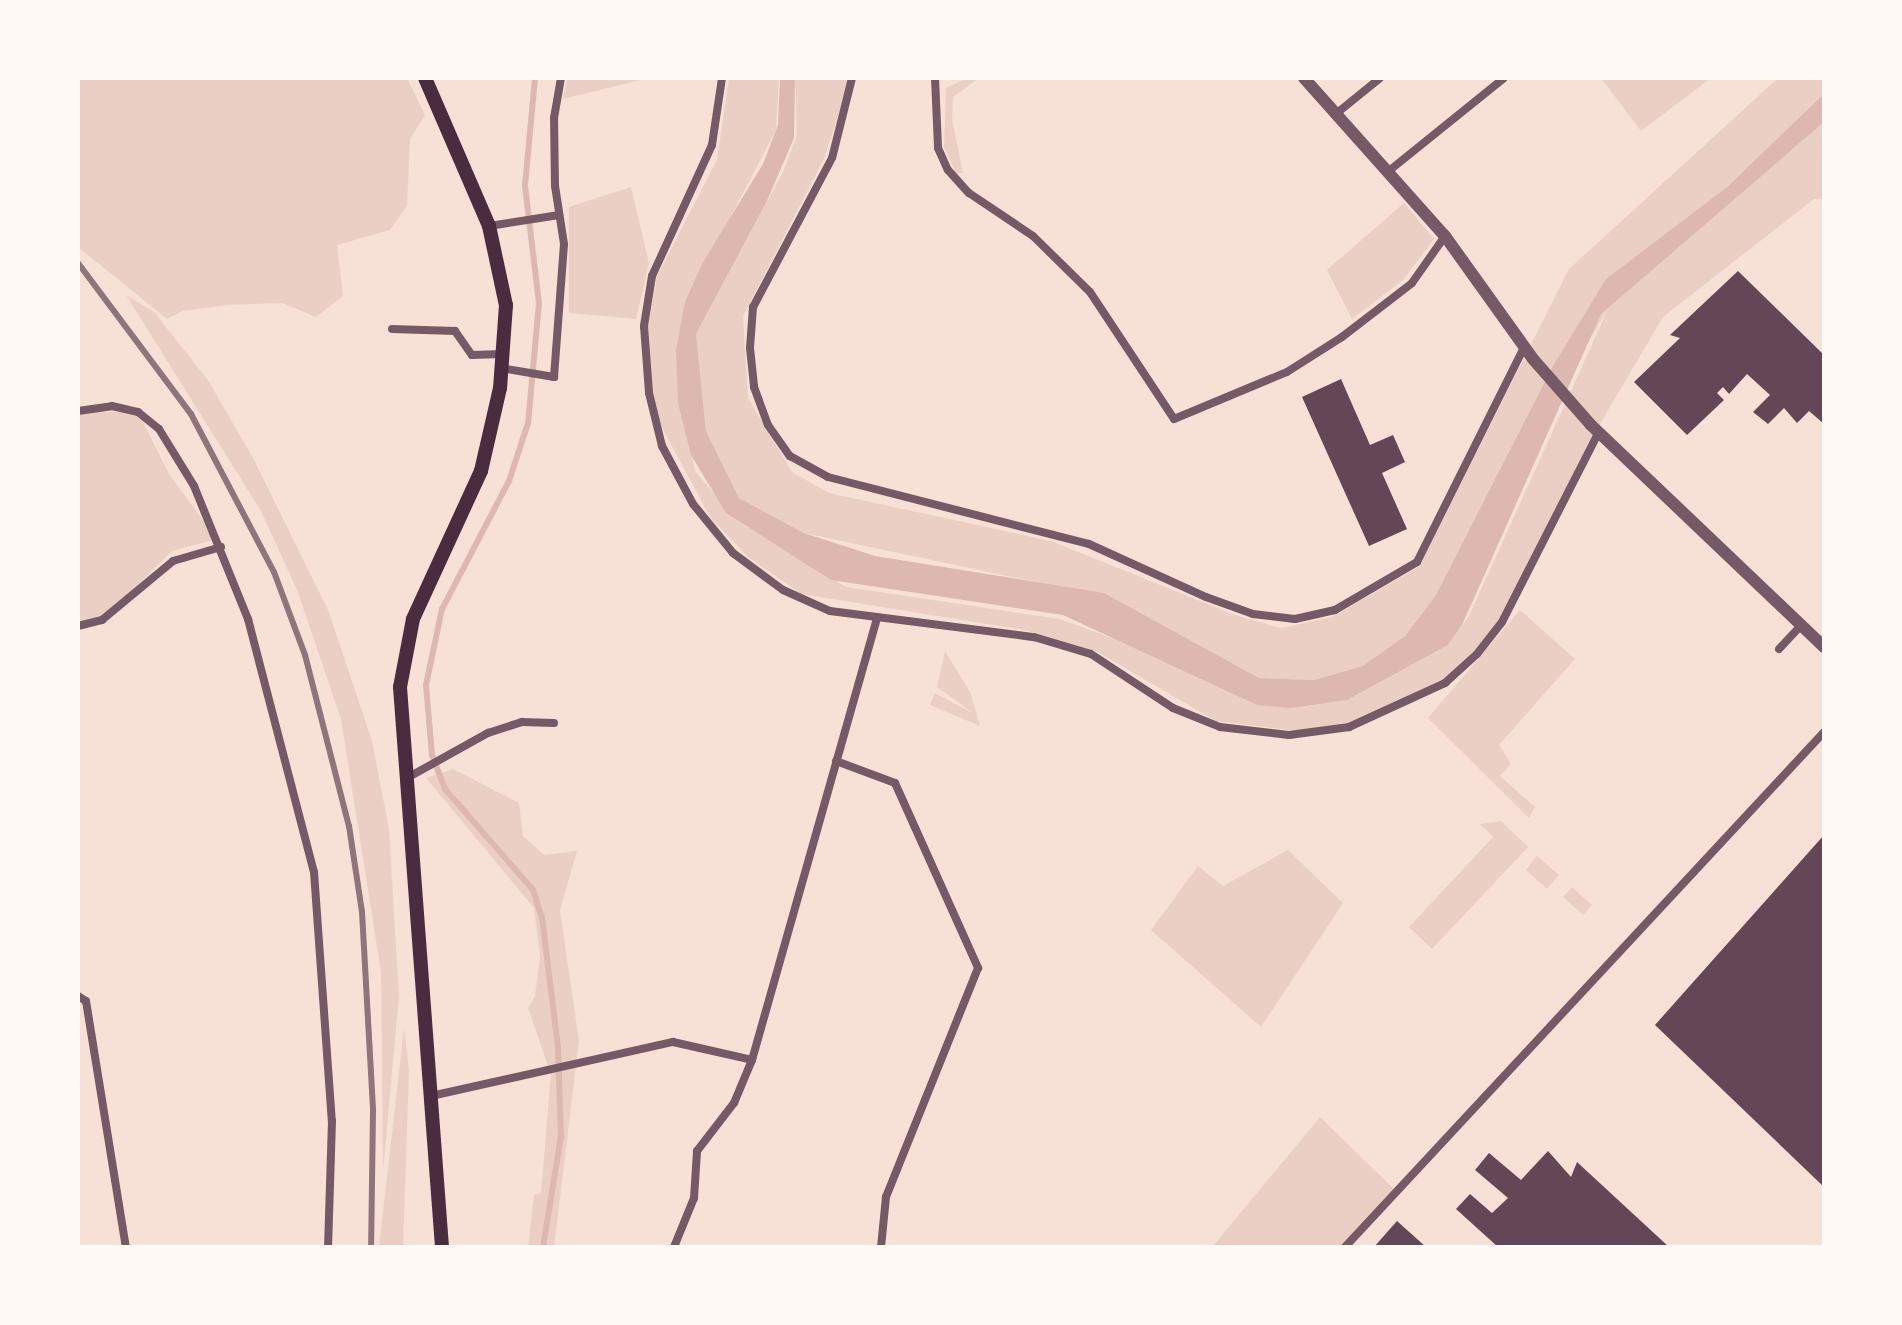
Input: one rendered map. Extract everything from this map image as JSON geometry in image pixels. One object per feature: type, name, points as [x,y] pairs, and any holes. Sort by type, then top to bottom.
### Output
[{"type":"main road","points":[[425,78],[489,226],[506,305],[502,361],[481,471],[413,619],[400,687],[414,775],[442,1247]]},
{"type":"street","points":[[392,329],[455,331],[472,355],[502,361],[522,372],[554,377],[563,295],[554,118],[561,78]]},
{"type":"street","points":[[722,78],[712,145],[652,276],[644,326],[649,393],[662,446],[693,504],[733,553],[783,590],[830,611],[1034,637],[1091,654],[1173,708],[1220,727],[1289,735],[1349,727],[1445,683],[1477,654],[1502,622],[1595,429]]},
{"type":"street","points":[[852,78],[832,158],[753,307],[750,348],[754,387],[768,425],[790,456],[828,477],[1089,544],[1206,597],[1253,614],[1295,619],[1335,610],[1417,562],[1524,347]]},
{"type":"street","points":[[935,78],[938,148],[948,170],[969,193],[1033,236],[1090,292],[1174,419],[1287,372],[1342,337],[1412,283],[1445,236]]},
{"type":"street","points":[[1304,78],[1390,170],[1445,236],[1533,359],[1595,429],[1824,647]]},
{"type":"street","points":[[1337,113],[1380,78]]},
{"type":"street","points":[[1390,170],[1504,78]]},
{"type":"street","points":[[489,226],[559,215]]},
{"type":"street","points":[[78,411],[112,406],[138,412],[159,429],[194,486],[248,619],[314,872],[332,1121],[328,1247]]},
{"type":"street","points":[[78,626],[102,620],[173,561],[221,547]]},
{"type":"street","points":[[674,1247],[694,1198],[697,1151],[734,1103],[752,1060],[877,618]]},
{"type":"street","points":[[1779,649],[1801,625]]},
{"type":"street","points":[[414,775],[444,761],[488,733],[522,722],[554,723]]},
{"type":"street","points":[[1345,1247],[1824,732]]},
{"type":"street","points":[[836,761],[895,783],[978,968],[886,1197],[881,1247]]},
{"type":"street","points":[[78,996],[86,1001],[126,1247]]},
{"type":"street","points":[[431,1096],[673,1042],[752,1060]]},
{"type":"shaded area","points":[[78,78],[407,78],[425,115],[410,139],[407,206],[390,230],[337,245],[343,296],[316,317],[282,303],[227,305],[183,311],[167,319],[78,247]]},
{"type":"shaded area","points":[[567,78],[649,78],[563,99]]},
{"type":"shaded area","points":[[729,78],[779,78],[776,130],[731,216],[678,386],[695,471],[736,520],[846,587],[1060,619],[1133,646],[1257,705],[1347,700],[1448,645],[1469,616],[1608,309],[1436,595],[1405,636],[1364,666],[1314,680],[1259,678],[1112,598],[804,533],[739,498],[706,431],[696,334],[784,170],[797,135],[795,78],[850,78],[824,159],[743,316],[748,398],[792,472],[829,493],[1051,541],[1235,615],[1281,628],[1332,617],[1419,567],[1569,269],[1778,78],[1824,78],[1824,199],[1814,199],[1663,317],[1594,434],[1501,619],[1475,652],[1443,682],[1349,724],[1298,731],[1216,721],[1096,651],[1025,630],[801,594],[748,557],[710,517],[659,422],[651,392],[648,326],[657,276],[717,160]]},
{"type":"shaded area","points":[[780,78],[795,78],[794,138],[766,203],[696,334],[706,431],[739,498],[804,533],[875,556],[1104,593],[1259,678],[1314,680],[1363,666],[1405,636],[1436,595],[1553,366],[1606,279],[1726,188],[1824,94],[1824,122],[1601,314],[1462,625],[1448,645],[1347,700],[1291,708],[1257,705],[1063,615],[831,580],[726,513],[691,455],[678,403],[676,350],[685,302],[703,262],[763,164],[778,125]]},
{"type":"shaded area","points":[[967,78],[979,78],[953,97],[952,119],[963,173],[956,173],[944,147],[946,88]]},
{"type":"shaded area","points":[[1601,78],[1711,78],[1641,131]]},
{"type":"shaded area","points":[[631,187],[649,263],[636,319],[569,313],[569,207]]},
{"type":"shaded area","points":[[1404,203],[1434,239],[1403,280],[1352,319],[1327,270]]},
{"type":"shaded area","points":[[126,295],[154,312],[208,380],[254,460],[328,610],[372,741],[389,829],[399,996],[383,1172],[381,972],[341,719],[297,590],[261,511]]},
{"type":"shaded area","points":[[78,412],[138,412],[169,474],[217,539],[172,551],[102,620],[78,626]]},
{"type":"shaded area","points":[[1520,610],[1575,659],[1499,745],[1511,764],[1500,776],[1535,807],[1529,818],[1428,718]]},
{"type":"shaded area","points":[[945,651],[971,694],[980,726],[930,705],[935,693],[974,714],[937,687]]},
{"type":"shaded area","points":[[453,769],[519,803],[523,836],[544,855],[577,851],[560,910],[579,1041],[554,1247],[528,1247],[534,1195],[541,1193],[551,1074],[528,1008],[535,996],[540,957],[534,908],[426,778]]},
{"type":"shaded area","points":[[1501,821],[1528,847],[1432,949],[1409,927],[1493,837],[1480,824]]},
{"type":"shaded area","points":[[1288,850],[1343,903],[1261,1027],[1151,930],[1198,866],[1223,886]]},
{"type":"shaded area","points":[[1537,856],[1559,875],[1547,889],[1526,870]]},
{"type":"shaded area","points":[[1572,887],[1592,905],[1583,915],[1563,897]]},
{"type":"shaded area","points":[[404,1028],[409,1070],[403,1247],[379,1247]]},
{"type":"shaded area","points":[[1320,1117],[1394,1189],[1345,1247],[1212,1247]]},
{"type":"building","points":[[1738,271],[1824,355],[1824,424],[1809,411],[1797,423],[1784,408],[1768,424],[1753,412],[1770,395],[1747,374],[1729,394],[1723,387],[1717,393],[1724,400],[1687,435],[1634,382],[1680,338],[1670,335]]},
{"type":"building","points":[[1341,379],[1370,445],[1393,435],[1405,462],[1382,473],[1407,529],[1369,546],[1302,397]]},
{"type":"building","points":[[1824,835],[1824,1187],[1655,1025]]},
{"type":"building","points":[[1548,1151],[1571,1177],[1577,1162],[1669,1247],[1498,1247],[1456,1209],[1470,1194],[1492,1213],[1508,1198],[1475,1170],[1489,1153],[1521,1180]]},
{"type":"building","points":[[1397,1221],[1426,1247],[1374,1247]]},
{"type":"waterway","points":[[535,78],[525,186],[539,303],[528,423],[509,481],[442,609],[426,685],[432,755],[445,789],[533,890],[542,917],[558,1047],[561,1136],[543,1247]]},
{"type":"railway","points":[[78,263],[191,414],[274,572],[305,655],[349,826],[362,912],[373,1111],[371,1247]]}]
